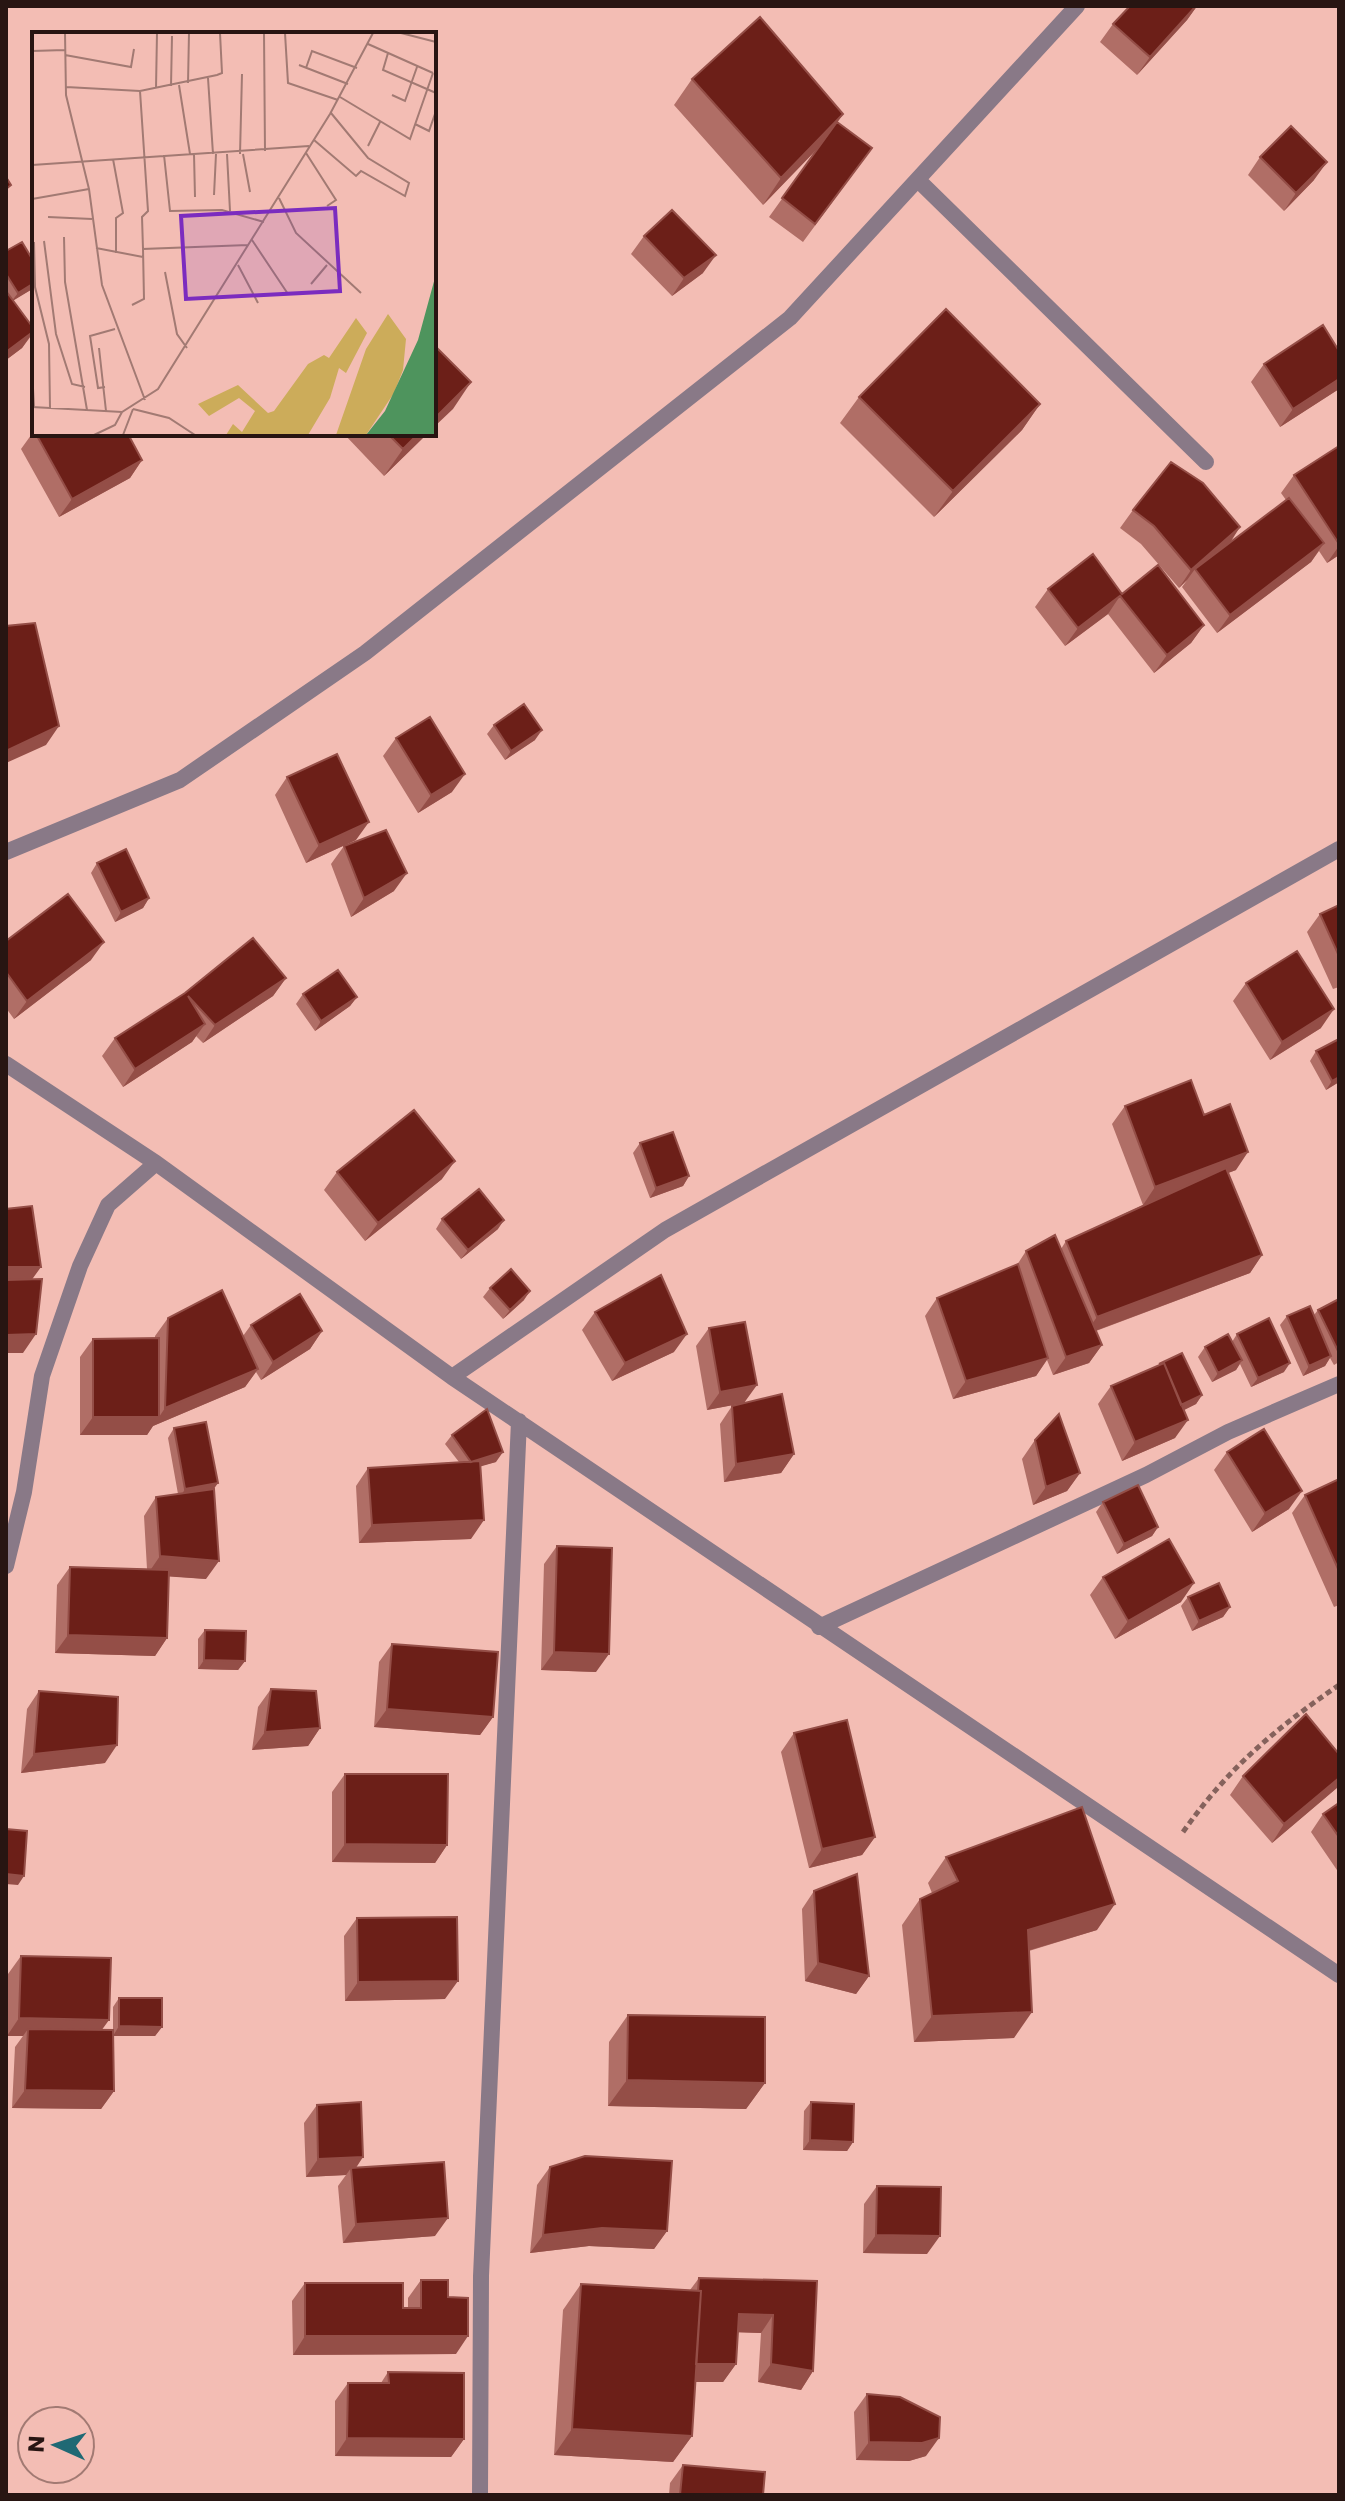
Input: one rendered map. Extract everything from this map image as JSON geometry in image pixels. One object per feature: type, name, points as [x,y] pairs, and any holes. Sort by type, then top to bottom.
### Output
[{"type":"street","points":[[6,852],[180,780],[365,653],[790,318],[1077,6]]},
{"type":"street","points":[[918,180],[1206,462]]},
{"type":"street","points":[[452,1377],[665,1230],[1339,849]]},
{"type":"street","points":[[6,1064],[156,1163],[452,1377],[739,1567],[819,1627],[1339,1975]]},
{"type":"street","points":[[6,1566],[24,1492],[42,1376],[80,1266],[108,1205],[156,1163]]},
{"type":"street","points":[[819,1627],[1146,1475],[1228,1432],[1339,1384]]},
{"type":"street","points":[[480,2495],[481,2276],[519,1421]]},
{"type":"path","points":[[1164,1859],[1207,1798],[1271,1733],[1339,1685]]},
{"type":"building","points":[[1130,6],[1196,6],[1150,57],[1113,24]]},
{"type":"building","points":[[760,17],[843,114],[781,178],[692,79]]},
{"type":"building","points":[[837,122],[872,148],[815,224],[782,198]]},
{"type":"building","points":[[1291,126],[1327,162],[1296,193],[1260,157]]},
{"type":"building","points":[[672,210],[716,255],[684,278],[644,236]]},
{"type":"building","points":[[22,242],[32,259],[32,284],[18,293],[6,274],[6,251]]},
{"type":"building","points":[[6,291],[32,326],[32,332],[6,352]]},
{"type":"building","points":[[946,309],[1040,404],[953,491],[859,397]]},
{"type":"building","points":[[1323,325],[1339,351],[1339,379],[1293,409],[1264,364]]},
{"type":"building","points":[[436,347],[471,382],[436,417]]},
{"type":"building","points":[[37,436],[129,436],[142,460],[72,499]]},
{"type":"building","points":[[390,436],[416,436],[403,449]]},
{"type":"building","points":[[1339,446],[1339,544],[1294,475]]},
{"type":"building","points":[[1171,462],[1203,483],[1240,527],[1191,570],[1154,526],[1133,510]]},
{"type":"building","points":[[1289,498],[1324,543],[1230,615],[1195,569]]},
{"type":"building","points":[[1093,554],[1122,594],[1158,565],[1204,625],[1167,655],[1120,596],[1078,628],[1048,589]]},
{"type":"building","points":[[35,623],[59,726],[6,751],[6,626]]},
{"type":"building","points":[[524,704],[542,730],[511,751],[494,725]]},
{"type":"building","points":[[430,717],[465,774],[431,795],[396,738]]},
{"type":"building","points":[[337,754],[369,822],[319,845],[287,777]]},
{"type":"building","points":[[386,830],[407,873],[364,898],[344,846]]},
{"type":"building","points":[[126,849],[149,898],[121,912],[97,863]]},
{"type":"building","points":[[68,894],[104,942],[27,1001],[6,972],[6,941]]},
{"type":"building","points":[[1339,905],[1339,956],[1320,914]]},
{"type":"building","points":[[253,938],[286,978],[215,1025],[188,996],[205,1024],[135,1069],[115,1038],[185,993]]},
{"type":"building","points":[[1297,951],[1334,1009],[1282,1042],[1246,983]]},
{"type":"building","points":[[338,970],[357,997],[321,1021],[303,994]]},
{"type":"building","points":[[1339,1039],[1339,1077],[1332,1081],[1316,1051]]},
{"type":"building","points":[[1191,1080],[1204,1115],[1230,1104],[1248,1152],[1155,1187],[1125,1106]]},
{"type":"building","points":[[414,1110],[455,1161],[378,1223],[337,1172]]},
{"type":"building","points":[[673,1132],[689,1176],[656,1188],[640,1143]]},
{"type":"building","points":[[1226,1168],[1262,1255],[1097,1317],[1066,1241]]},
{"type":"building","points":[[479,1189],[504,1220],[468,1250],[442,1219]]},
{"type":"building","points":[[32,1206],[41,1267],[6,1267],[6,1209]]},
{"type":"building","points":[[1055,1235],[1102,1345],[1066,1357],[1026,1251]]},
{"type":"building","points":[[1018,1264],[1048,1358],[966,1381],[937,1298]]},
{"type":"building","points":[[511,1269],[530,1291],[510,1310],[490,1288]]},
{"type":"building","points":[[661,1275],[687,1334],[625,1363],[595,1312]]},
{"type":"building","points":[[42,1279],[36,1334],[6,1335],[6,1280]]},
{"type":"building","points":[[222,1290],[258,1369],[165,1408],[168,1318]]},
{"type":"building","points":[[300,1294],[322,1331],[273,1362],[251,1325]]},
{"type":"building","points":[[1339,1299],[1339,1353],[1318,1310]]},
{"type":"building","points":[[1310,1306],[1331,1356],[1309,1366],[1287,1316]]},
{"type":"building","points":[[1269,1318],[1290,1363],[1258,1378],[1237,1334]]},
{"type":"building","points":[[745,1322],[757,1385],[720,1392],[709,1328]]},
{"type":"building","points":[[1228,1334],[1242,1360],[1218,1373],[1205,1347]]},
{"type":"building","points":[[159,1338],[159,1417],[93,1417],[93,1339]]},
{"type":"building","points":[[1182,1353],[1202,1395],[1181,1405],[1164,1363],[1159,1364]]},
{"type":"building","points":[[1164,1363],[1188,1420],[1135,1442],[1111,1386]]},
{"type":"building","points":[[782,1394],[794,1454],[736,1464],[732,1406]]},
{"type":"building","points":[[487,1409],[503,1452],[471,1462],[452,1435]]},
{"type":"building","points":[[1059,1414],[1080,1473],[1046,1487],[1035,1440]]},
{"type":"building","points":[[206,1422],[218,1483],[185,1489],[174,1428]]},
{"type":"building","points":[[1264,1429],[1302,1491],[1265,1513],[1227,1452]]},
{"type":"building","points":[[480,1461],[484,1520],[372,1525],[368,1468]]},
{"type":"building","points":[[1339,1479],[1339,1571],[1305,1495]]},
{"type":"building","points":[[1138,1485],[1158,1527],[1124,1544],[1103,1502]]},
{"type":"building","points":[[214,1489],[219,1561],[160,1556],[156,1497]]},
{"type":"building","points":[[1169,1539],[1194,1583],[1128,1621],[1103,1577]]},
{"type":"building","points":[[557,1546],[612,1548],[609,1654],[554,1652]]},
{"type":"building","points":[[70,1567],[169,1570],[167,1638],[68,1635]]},
{"type":"building","points":[[1219,1583],[1230,1607],[1199,1621],[1188,1597]]},
{"type":"building","points":[[205,1630],[246,1631],[245,1661],[204,1660]]},
{"type":"building","points":[[392,1644],[498,1652],[493,1717],[387,1709]]},
{"type":"building","points":[[271,1689],[316,1691],[320,1728],[265,1732]]},
{"type":"building","points":[[39,1691],[118,1697],[117,1745],[34,1754]]},
{"type":"building","points":[[1306,1714],[1339,1754],[1339,1778],[1284,1824],[1243,1776]]},
{"type":"building","points":[[847,1720],[875,1837],[822,1849],[794,1733]]},
{"type":"building","points":[[345,1774],[448,1774],[447,1845],[345,1844]]},
{"type":"building","points":[[1339,1803],[1339,1837],[1323,1814]]},
{"type":"building","points":[[1082,1807],[1115,1904],[1028,1930],[1032,2012],[932,2016],[920,1899],[958,1881],[946,1857]]},
{"type":"building","points":[[6,1829],[27,1831],[24,1876],[6,1874]]},
{"type":"building","points":[[857,1874],[869,1976],[818,1963],[814,1891]]},
{"type":"building","points":[[457,1917],[458,1981],[358,1982],[357,1918]]},
{"type":"building","points":[[21,1956],[111,1958],[109,2020],[19,2018]]},
{"type":"building","points":[[119,1998],[162,1998],[162,2027],[119,2026]]},
{"type":"building","points":[[628,2015],[765,2017],[765,2083],[627,2080]]},
{"type":"building","points":[[28,2029],[113,2030],[114,2091],[25,2090]]},
{"type":"building","points":[[361,2102],[363,2157],[318,2159],[317,2105]]},
{"type":"building","points":[[811,2102],[854,2104],[853,2142],[810,2140]]},
{"type":"building","points":[[585,2156],[672,2161],[667,2231],[602,2228],[543,2235],[550,2167]]},
{"type":"building","points":[[444,2162],[448,2218],[356,2224],[351,2168]]},
{"type":"building","points":[[877,2186],[941,2187],[940,2236],[876,2235]]},
{"type":"building","points":[[699,2278],[817,2281],[813,2371],[771,2364],[773,2315],[739,2314],[736,2364],[696,2364],[701,2291],[698,2291]]},
{"type":"building","points":[[421,2280],[448,2280],[448,2297],[468,2298],[468,2336],[305,2336],[305,2283],[403,2283],[403,2308],[421,2308]]},
{"type":"building","points":[[581,2284],[701,2291],[692,2436],[572,2429]]},
{"type":"building","points":[[388,2372],[464,2373],[464,2439],[347,2438],[348,2383],[389,2383]]},
{"type":"building","points":[[867,2394],[900,2397],[940,2417],[939,2438],[922,2443],[869,2442]]},
{"type":"building","points":[[683,2465],[765,2472],[763,2495],[680,2495]]}]
